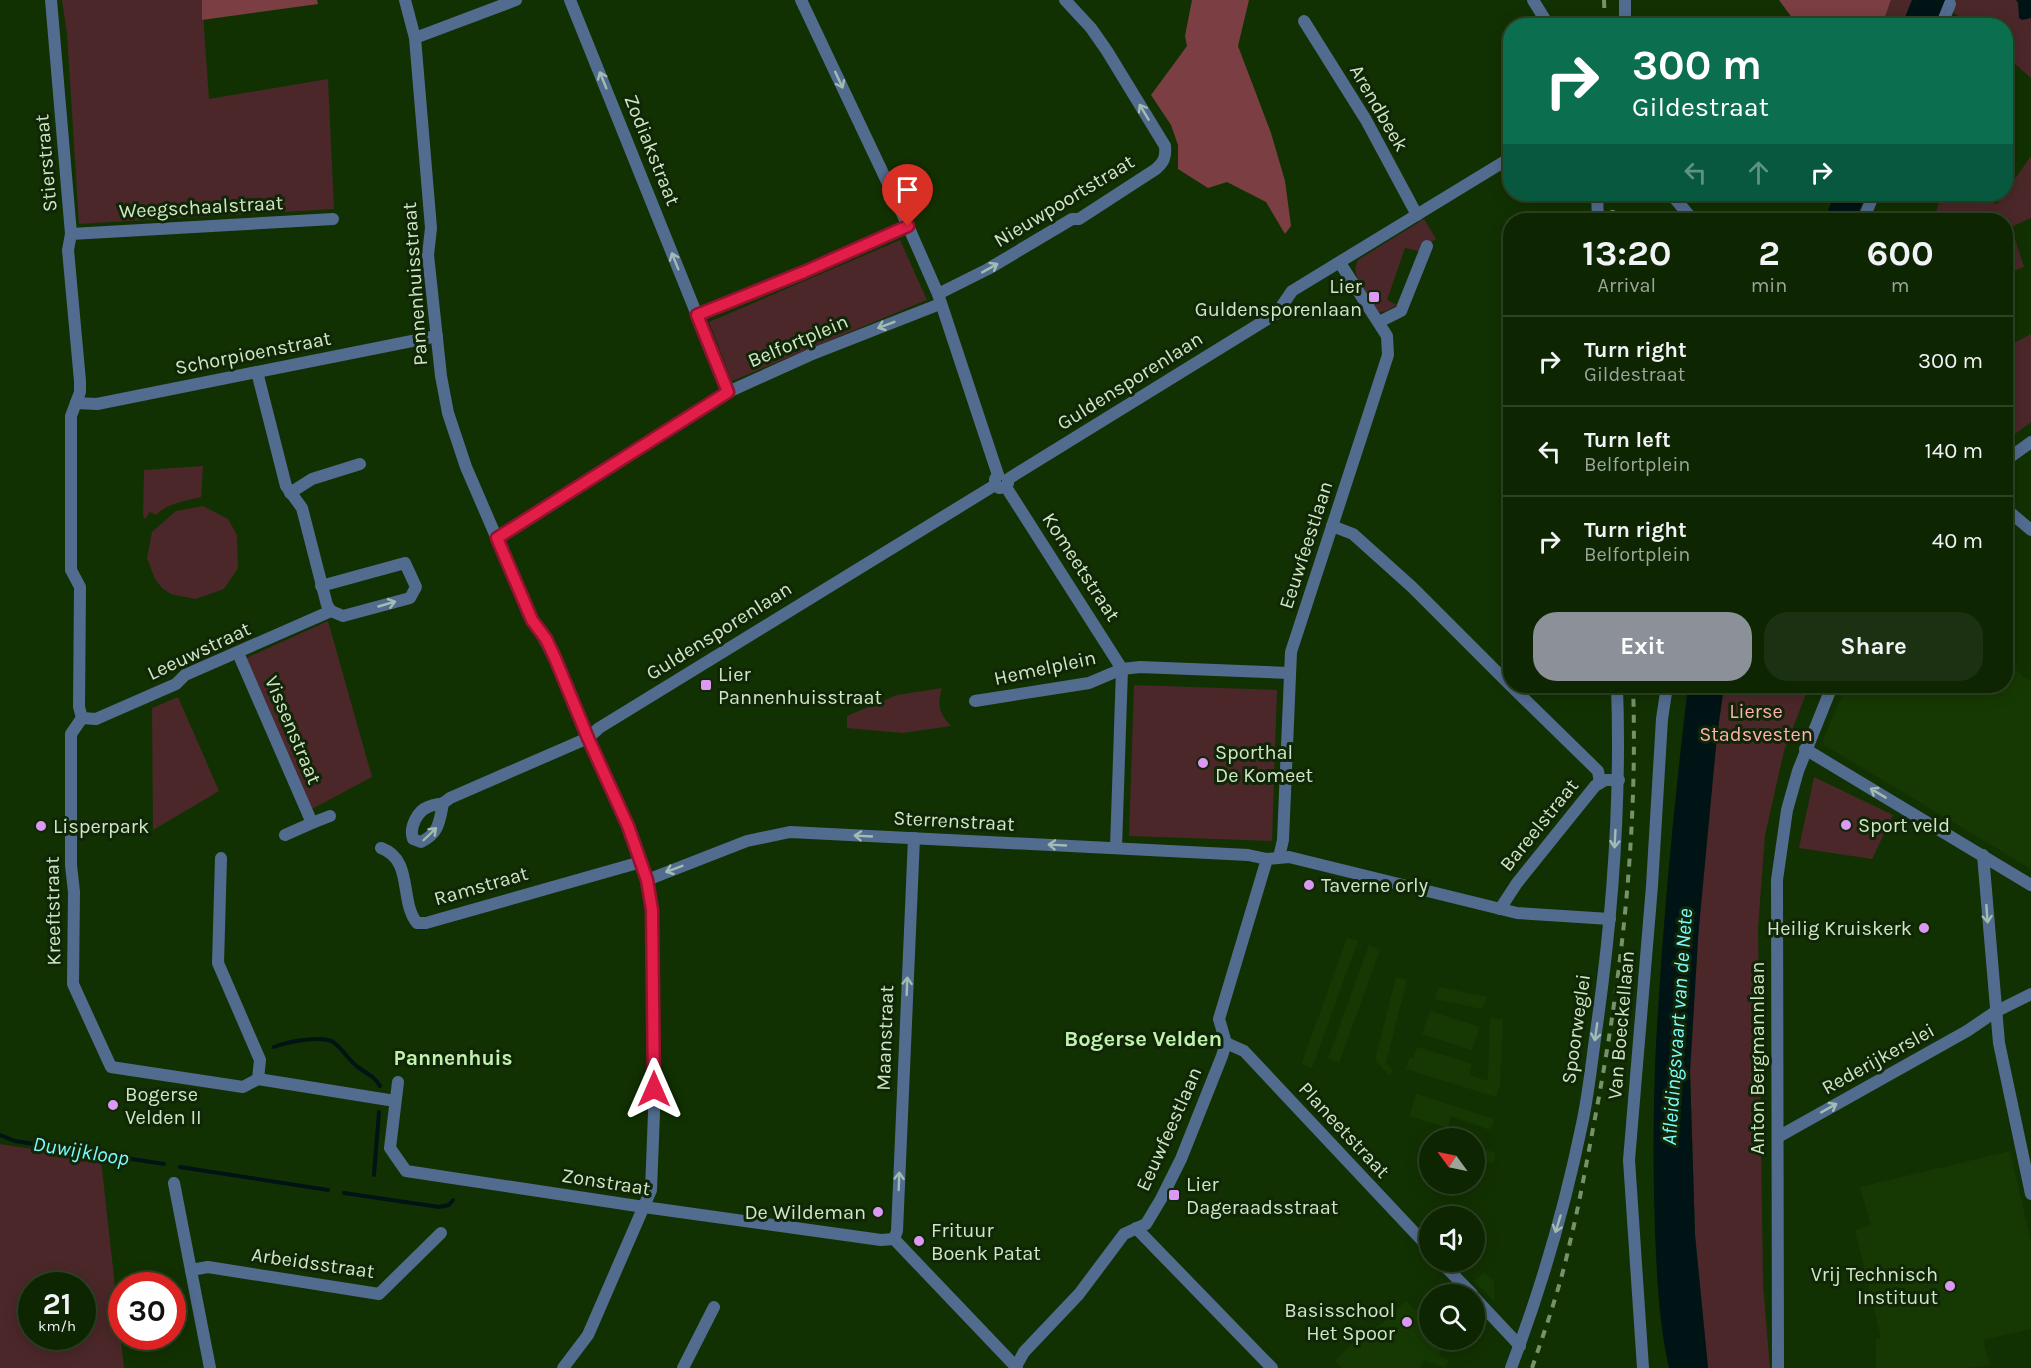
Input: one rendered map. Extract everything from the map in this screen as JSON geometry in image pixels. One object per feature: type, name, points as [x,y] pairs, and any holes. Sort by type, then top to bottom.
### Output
[{"type":"street","name":"Stierstraat","points":[[51,0],[71,234],[68,250],[74,322]]},
{"type":"street","name":"Pannenhuisstraat","points":[[405,0],[415,38],[431,228],[428,255],[441,376],[456,441],[532,620],[546,639],[555,658],[641,862],[647,880],[652,910],[654,1113],[651,1190],[588,1335],[563,1368]]},
{"type":"street","points":[[415,38],[516,0]]},
{"type":"street","name":"Zodiakstraat","points":[[570,0],[697,315]]},
{"type":"street","name":"Komeetstraat","points":[[801,0],[908,226],[939,299],[1002,481],[1122,669]]},
{"type":"street","name":"Nieuwpoortstraat","points":[[939,299],[1072,219],[1079,219],[1156,169],[1166,155],[1165,146],[1107,51],[1091,28],[1065,0]]},
{"type":"street","points":[[1533,0],[1544,18]]},
{"type":"street","points":[[1624,0],[1625,18]]},
{"type":"street","points":[[1944,18],[1950,4]]},
{"type":"street","name":"Arendbeek","points":[[1304,21],[1366,120],[1417,215]]},
{"type":"street","name":"Guldensporenlaan","points":[[443,804],[450,798],[588,738],[609,722],[1277,313],[1292,291],[1503,162]]},
{"type":"street","points":[[1677,201],[1687,213]]},
{"type":"street","name":"Weegschaalstraat","points":[[71,234],[333,219]]},
{"type":"street","points":[[728,392],[697,315],[804,272],[908,226]]},
{"type":"street","points":[[1379,322],[1401,311],[1427,246]]},
{"type":"street","name":"Eeuwfeestlaan","points":[[1016,1368],[1024,1352],[1079,1294],[1125,1234],[1146,1224],[1181,1159],[1227,1043],[1219,1019],[1273,858],[1283,840],[1291,652],[1388,355],[1387,336],[1340,263]]},
{"type":"street","name":"Belfortplein","points":[[497,538],[728,392],[939,299]]},
{"type":"street","name":"Kreeftstraat","points":[[74,322],[80,392],[71,416],[70,570],[80,587],[79,707],[82,718],[71,734],[70,752],[71,865],[74,892],[73,984],[111,1067],[243,1087],[258,1079],[395,1101]]},
{"type":"street","name":"Schorpioenstraat","points":[[76,403],[98,404],[437,336]]},
{"type":"street","points":[[257,372],[286,486],[302,508],[321,586],[331,611]]},
{"type":"street","points":[[2013,455],[2031,442]]},
{"type":"street","points":[[290,493],[312,479],[360,464]]},
{"type":"street","points":[[2013,515],[2031,530]]},
{"type":"street","points":[[1332,526],[1353,534],[1412,587],[1503,677]]},
{"type":"street","name":"Leeuwstraat","points":[[82,718],[96,719],[176,684],[184,675],[331,611],[344,616],[410,598],[416,587],[405,563],[321,586]]},
{"type":"street","name":"Vissenstraat","points":[[238,653],[312,823]]},
{"type":"street","points":[[1116,848],[1122,669],[1140,667],[1289,673]]},
{"type":"street","name":"Hemelplein","points":[[975,701],[1089,683],[1122,669]]},
{"type":"street","points":[[1519,693],[1598,771],[1600,783]]},
{"type":"street","name":"Spoorweglei","points":[[1511,1368],[1564,1204],[1583,1122],[1610,919],[1619,780],[1617,693]]},
{"type":"street","name":"Van Boeckellaan","points":[[1643,1368],[1629,1160],[1652,886],[1662,718],[1666,693]]},
{"type":"street","name":"Anton Bergmannlaan","points":[[1779,1368],[1776,1160],[1778,1137],[1777,880],[1787,810],[1806,749],[1829,693]]},
{"type":"street","points":[[1806,749],[2031,885]]},
{"type":"street","name":"Bareelstraat","points":[[1500,909],[1516,883],[1595,786],[1605,780],[1619,780]]},
{"type":"street","points":[[285,835],[330,816]]},
{"type":"street","name":"Sterrenstraat","points":[[647,880],[747,841],[790,832],[1273,858]]},
{"type":"street","name":"Maanstraat","points":[[894,1239],[897,1231],[914,838]]},
{"type":"street","name":"Ramstraat","points":[[381,848],[391,851],[397,859],[406,883],[410,913],[417,923],[641,862]]},
{"type":"street","points":[[1983,855],[1999,1043],[2031,1194]]},
{"type":"street","points":[[221,858],[218,963],[260,1060],[258,1079]]},
{"type":"street","points":[[1273,858],[1289,858],[1517,914],[1610,919]]},
{"type":"street","name":"Rederijkerslei","points":[[1778,1137],[1967,1031],[1995,1012],[2031,994]]},
{"type":"street","name":"Planeetstraat","points":[[1227,1043],[1244,1051],[1419,1237]]},
{"type":"street","name":"Zonstraat","points":[[398,1082],[390,1148],[406,1171],[644,1208],[881,1240],[894,1239]]},
{"type":"street","points":[[174,1183],[210,1368]]},
{"type":"street","points":[[1136,1228],[1272,1368]]},
{"type":"street","name":"Arbeidsstraat","points":[[191,1270],[208,1267],[379,1294],[441,1233]]},
{"type":"street","points":[[894,1239],[1016,1368]]},
{"type":"street","points":[[1450,1272],[1462,1284]]},
{"type":"street","points":[[683,1368],[714,1306]]},
{"type":"street","points":[[1485,1309],[1520,1346]]},
{"type":"shaded area","points":[[202,0],[317,0],[318,4],[202,20]]},
{"type":"shaded area","points":[[1192,0],[1249,0],[1238,46],[1271,133],[1285,181],[1291,226],[1285,234],[1266,202],[1227,182],[1208,188],[1178,169],[1178,145],[1171,125],[1151,95],[1187,46],[1185,36]]},
{"type":"shaded area","points":[[1779,0],[1891,0],[1885,18],[1792,18]]},
{"type":"shaded area","points":[[2013,667],[2031,681],[2031,869],[1824,745],[1823,740],[1843,693],[2013,693]]},
{"type":"shaded area","points":[[1347,938],[1358,941],[1312,1068],[1302,1062]]},
{"type":"shaded area","points":[[1369,945],[1380,950],[1339,1063],[1328,1058]]},
{"type":"shaded area","points":[[1396,977],[1407,980],[1386,1063],[1393,1071],[1389,1075],[1375,1060]]},
{"type":"shaded area","points":[[1439,987],[1487,997],[1482,1009],[1434,999]]},
{"type":"shaded area","points":[[1430,1011],[1480,1027],[1472,1050],[1422,1034]]},
{"type":"shaded area","points":[[1490,1018],[1503,1019],[1500,1085],[1496,1097],[1406,1069],[1417,1047],[1472,1064],[1469,1075],[1488,1081]]},
{"type":"shaded area","points":[[1416,1094],[1494,1119],[1491,1130],[1451,1117],[1448,1128],[1409,1116]]},
{"type":"shaded area","points":[[1485,1149],[1496,1153],[1493,1164],[1485,1161]]},
{"type":"shaded area","name":"Vrij Technisch Instituut","points":[[2010,1151],[2031,1242],[2031,1329],[1983,1340],[1990,1365],[1969,1368],[1876,1368],[1876,1339],[1881,1338],[1855,1230],[1871,1225],[1860,1187]]},
{"type":"shaded area","points":[[1484,1272],[1494,1281],[1494,1301],[1485,1292],[1485,1284],[1477,1284],[1474,1281]]},
{"type":"shaded area","name":"Basisschool Het Spoor","points":[[1406,1301],[1415,1310],[1419,1306],[1419,1350],[1442,1350],[1439,1356],[1449,1360],[1445,1368],[1424,1360],[1420,1368],[1342,1368],[1335,1361],[1361,1334],[1366,1338]]},
{"type":"green space","points":[[62,0],[202,0],[209,99],[328,79],[334,209],[79,224],[67,34]]},
{"type":"green space","points":[[1891,0],[1912,0],[1905,18],[1885,18]]},
{"type":"green space","points":[[1945,0],[2031,0],[2031,78],[2013,62],[2013,18],[1961,18],[1942,6]]},
{"type":"green space","points":[[2031,156],[2031,218],[2013,226],[2013,213],[1935,213],[1940,201],[1989,201],[1997,204],[1999,201],[2013,201],[2013,181]]},
{"type":"green space","points":[[1424,219],[1436,239],[1418,251],[1405,248],[1387,300],[1397,305],[1379,312],[1358,280],[1356,266],[1358,260]]},
{"type":"green space","points":[[2013,233],[2024,267],[2013,271]]},
{"type":"green space","points":[[900,240],[927,300],[732,381],[709,322]]},
{"type":"green space","points":[[2031,334],[2031,422],[2013,436],[2013,343]]},
{"type":"green space","points":[[203,466],[201,497],[171,505],[156,515],[150,512],[145,519],[143,516],[144,470]]},
{"type":"green space","points":[[203,506],[228,519],[237,535],[238,568],[224,589],[195,599],[171,594],[155,579],[147,558],[152,532],[176,511]]},
{"type":"green space","points":[[328,621],[372,777],[310,810],[246,658]]},
{"type":"green space","name":"Sporthal De Komeet","points":[[1134,685],[1277,690],[1272,841],[1129,836]]},
{"type":"green space","points":[[942,688],[940,708],[951,726],[903,733],[847,728],[847,716],[897,695]]},
{"type":"green space","name":"Lierse Stadsvesten","points":[[1723,693],[1806,693],[1784,751],[1765,835],[1758,928],[1763,1284],[1770,1368],[1708,1368],[1695,1235],[1690,1071],[1701,892]]},
{"type":"green space","points":[[178,697],[219,791],[153,830],[152,708]]},
{"type":"green space","name":"Sport veld","points":[[1814,777],[1893,815],[1872,859],[1799,848]]},
{"type":"green space","points":[[0,1144],[101,1160],[113,1272],[108,1272],[108,1350],[122,1350],[124,1368],[0,1368]]},
{"type":"water","points":[[1912,0],[1945,0],[1938,18],[1905,18]]},
{"type":"water","points":[[2016,0],[2031,0],[2031,18],[2022,20],[2019,18]]},
{"type":"water","points":[[1832,201],[1863,201],[1858,213],[1827,213]]},
{"type":"water","name":"Afleidingsvaart van de Nete","points":[[1687,693],[1723,693],[1698,938],[1690,1071],[1695,1235],[1708,1368],[1669,1368],[1659,1301],[1654,1212],[1655,1065],[1677,781]]},
{"type":"waterway","name":"Duwijkloop","points":[[274,1047],[304,1040],[328,1040],[337,1045],[355,1065],[374,1078],[380,1086]]},
{"type":"waterway","name":"Duwijkloop","points":[[374,1175],[379,1112]]},
{"type":"waterway","name":"Duwijkloop","points":[[0,1135],[15,1141],[164,1164]]},
{"type":"waterway","name":"Duwijkloop","points":[[180,1167],[328,1190]]},
{"type":"waterway","name":"Duwijkloop","points":[[344,1193],[439,1207],[449,1205],[453,1200]]},
{"type":"railway","points":[[1604,0],[1605,18]]},
{"type":"railway","points":[[1612,201],[1613,213]]},
{"type":"railway","points":[[1532,1368],[1558,1290],[1574,1227],[1605,1065],[1626,903],[1633,794],[1633,693]]},
{"type":"place","name":"Lier Guldensporenlaan","points":[[1374,297]]},
{"type":"place","name":"Lier Pannenhuisstraat","points":[[706,685]]},
{"type":"place","name":"Sporthal De Komeet","points":[[1203,763]]},
{"type":"place","name":"Sport veld","points":[[1846,825]]},
{"type":"place","name":"Lisperpark","points":[[41,826]]},
{"type":"place","name":"Taverne orly","points":[[1309,885]]},
{"type":"place","name":"Heilig Kruiskerk","points":[[1924,928]]},
{"type":"place","name":"Bogerse Velden II","points":[[113,1105]]},
{"type":"place","name":"Lier Dageraadsstraat","points":[[1174,1195]]},
{"type":"place","name":"De Wildeman","points":[[878,1212]]},
{"type":"place","name":"Frituur Boenk Patat","points":[[919,1241]]},
{"type":"place","name":"Vrij Technisch Instituut","points":[[1950,1286]]},
{"type":"place","name":"Basisschool Het Spoor","points":[[1407,1322]]},
{"type":"district","name":"Bogerse Velden","points":[[1143,1039]]},
{"type":"district","name":"Pannenhuis","points":[[453,1058]]},
{"type":"route","points":[[654,1089],[652,910],[647,880],[628,826],[555,658],[546,639],[532,620],[497,538],[728,392],[697,315],[804,272],[908,226]]}]
